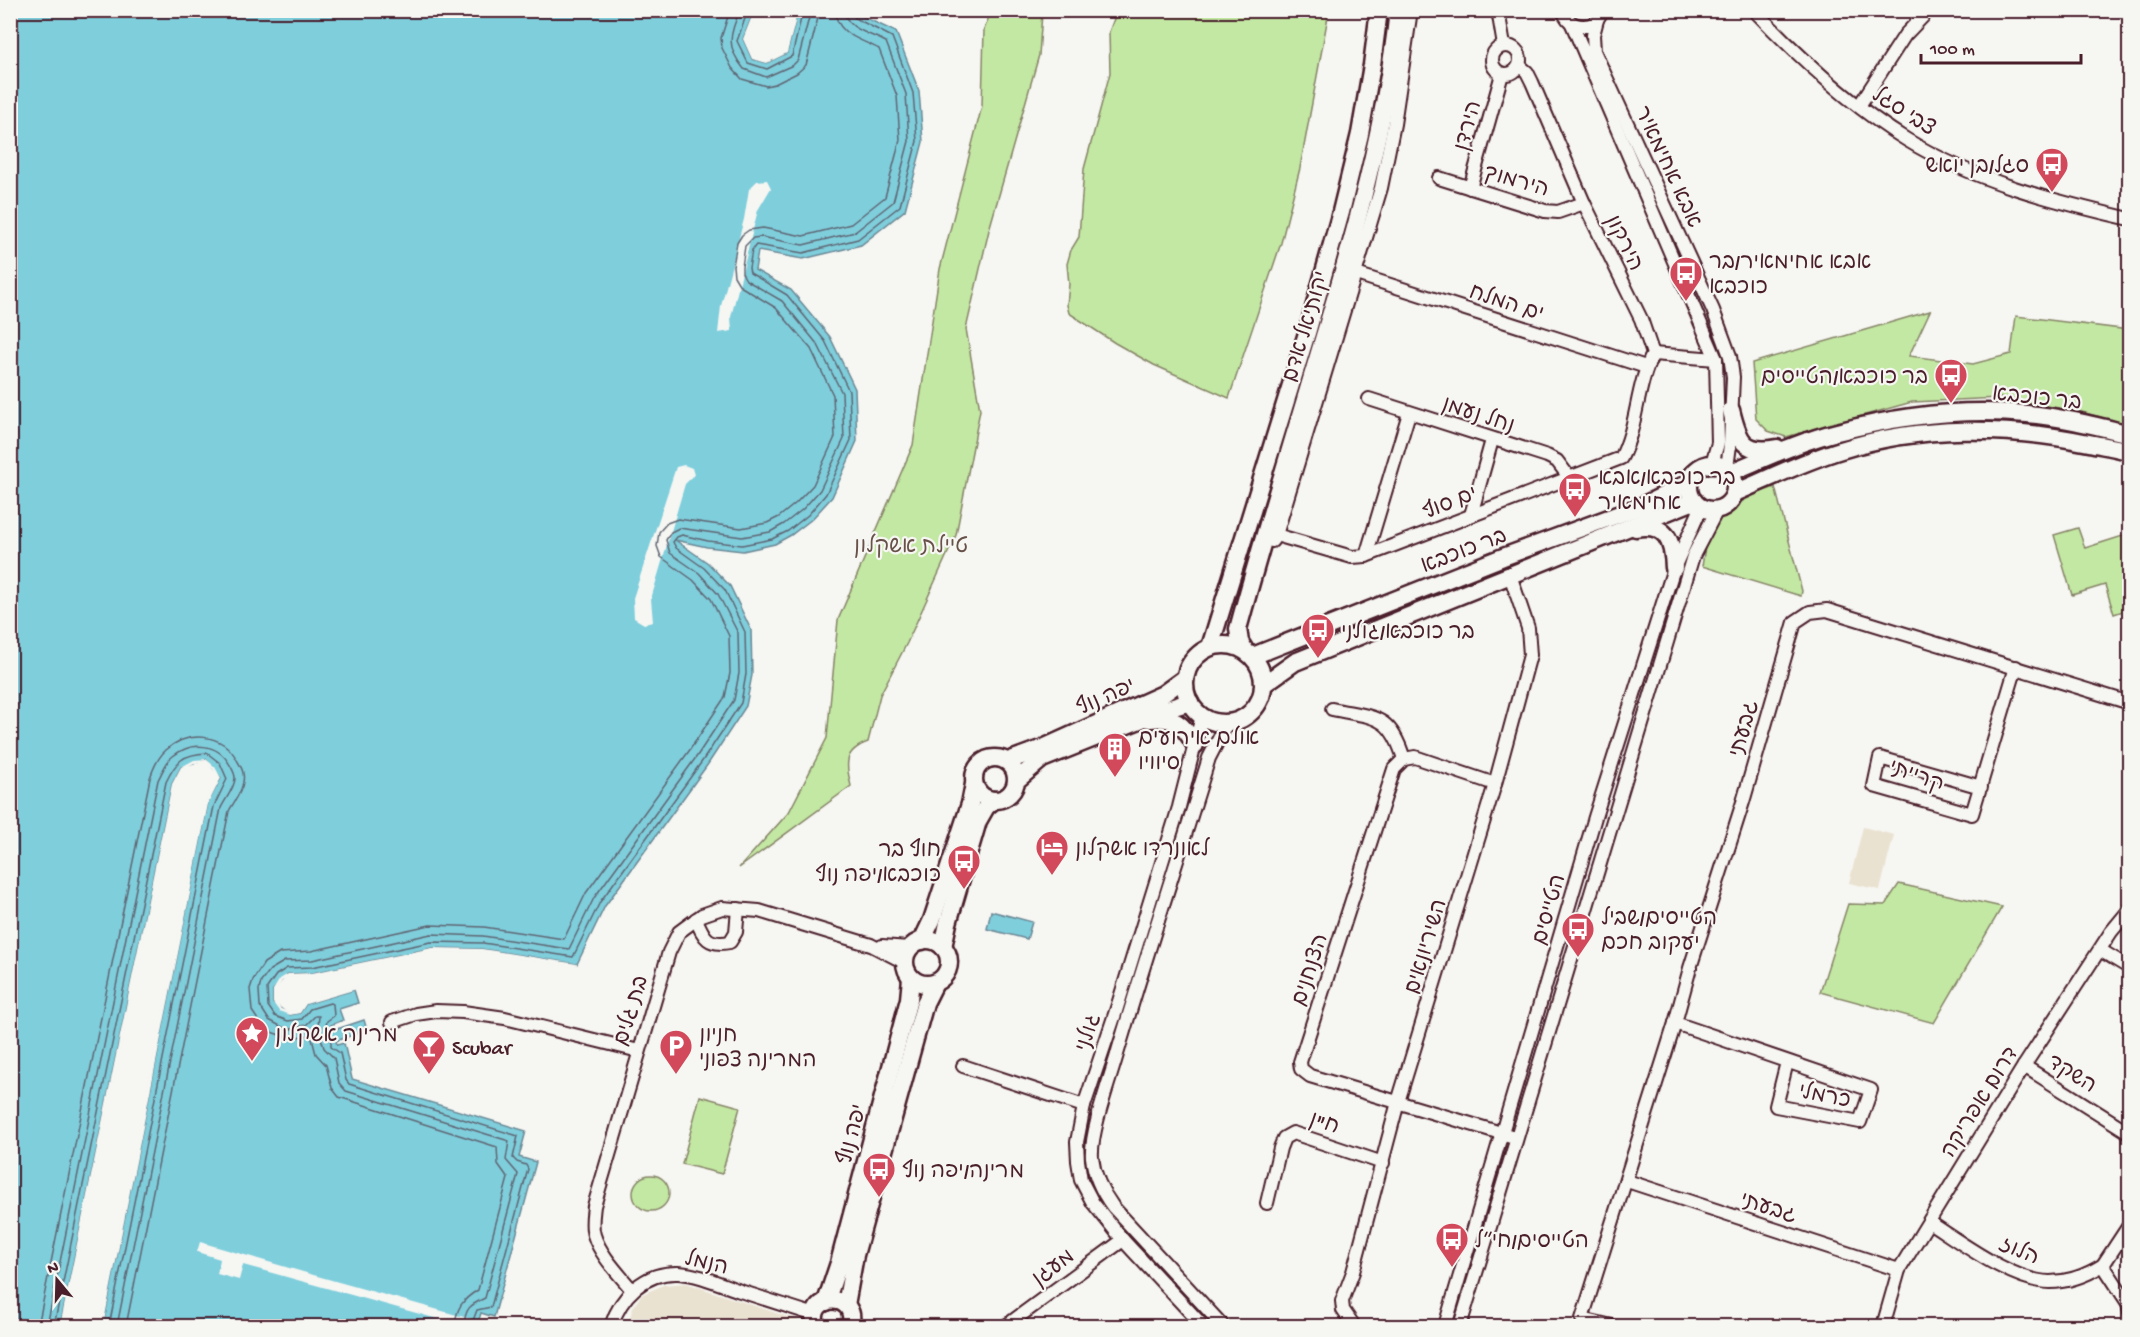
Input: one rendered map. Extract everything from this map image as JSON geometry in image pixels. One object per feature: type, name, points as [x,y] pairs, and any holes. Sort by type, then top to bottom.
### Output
[{"type":"main road","name":"יקותיאל אדם","points":[[1210,647],[1307,333],[1341,212],[1360,134],[1380,10]]},
{"type":"main road","name":"יקותיאל אדם","points":[[1249,653],[1240,642],[1238,629],[1350,254],[1374,154],[1395,46],[1398,10]]},
{"type":"main road","points":[[1731,410],[1736,432],[1747,446],[1755,450],[1804,442]]},
{"type":"main road","name":"בר כוכבא","points":[[1723,468],[1837,432],[1908,417],[1978,412],[2027,414],[2081,422],[2130,434]]},
{"type":"main road","name":"בר כוכבא","points":[[1735,493],[1843,449],[1911,434],[1980,431],[2027,432],[2130,452]]},
{"type":"main road","points":[[1698,468],[1723,468],[1735,480],[1735,493],[1728,505],[1704,506],[1690,493],[1689,483],[1698,468]]},
{"type":"main road","name":"בר כוכבא","points":[[1249,653],[1644,505],[1689,483]]},
{"type":"main road","name":"בר כוכבא","points":[[1264,684],[1295,662],[1611,533],[1704,506]]},
{"type":"main road","points":[[1611,533],[1643,527],[1657,529],[1670,541],[1673,548],[1674,568]]},
{"type":"main road","points":[[1227,645],[1249,653],[1262,672],[1264,684],[1260,701],[1253,711],[1238,720],[1227,723],[1214,722],[1202,716],[1190,702],[1186,693],[1185,678],[1192,662],[1210,647],[1227,645]]},
{"type":"main road","name":"יפה נוף","points":[[1008,762],[1163,694],[1185,678]]},
{"type":"main road","name":"יפה נוף","points":[[1017,780],[1042,759],[1130,723],[1190,702]]},
{"type":"main road","points":[[1130,723],[1171,719],[1185,728],[1195,745]]},
{"type":"main road","points":[[996,758],[1008,762],[1017,780],[1012,793],[1000,800],[988,799],[979,794],[974,783],[977,768],[985,760],[996,758]]},
{"type":"main road","name":"יפה נוף","points":[[816,1321],[819,1307],[826,1302],[842,1252],[909,999],[912,957],[932,920],[970,804],[974,783]]},
{"type":"main road","points":[[943,947],[978,821],[986,807],[994,800]]},
{"type":"main road","points":[[937,942],[943,947],[948,956],[949,967],[944,977],[934,983],[922,984],[912,957],[937,942]]},
{"type":"main road","name":"יפה נוף","points":[[852,1326],[851,1314],[846,1305],[855,1255],[925,1003],[934,983]]},
{"type":"main road","points":[[826,1302],[836,1301],[846,1305]]},
{"type":"street","points":[[1255,567],[1276,535],[1381,188],[1394,124],[1411,10]]},
{"type":"street","points":[[1498,10],[1504,46]]},
{"type":"street","name":"אבא אחימאיר","points":[[1563,10],[1564,15],[1572,24],[1716,359],[1718,443],[1723,468]]},
{"type":"street","name":"צבי סגל","points":[[1754,10],[1791,49],[1859,106],[1906,140],[1952,164],[2009,186],[2085,209],[2130,219]]},
{"type":"street","points":[[1859,106],[1905,35],[1929,10]]},
{"type":"street","points":[[1572,24],[1585,27],[1600,15]]},
{"type":"street","name":"אבא אחימאיר","points":[[1600,15],[1593,35],[1594,51],[1713,310],[1730,356],[1733,377],[1730,446],[1723,468]]},
{"type":"street","points":[[1504,46],[1513,48],[1519,53],[1520,66],[1510,74],[1502,74],[1495,69],[1492,61],[1494,53],[1504,46]]},
{"type":"street","name":"הירקון","points":[[1520,66],[1527,72],[1532,82],[1584,203],[1641,320],[1653,354]]},
{"type":"street","name":"הירדן","points":[[1470,188],[1502,74]]},
{"type":"street","name":"הירמוך","points":[[1439,178],[1545,211],[1558,212],[1584,203]]},
{"type":"street","name":"ים המלח","points":[[1356,274],[1646,367]]},
{"type":"street","points":[[1646,367],[1653,354],[1716,359]]},
{"type":"street","name":"ים סוף","points":[[1276,535],[1352,557],[1366,556],[1621,458],[1628,444],[1646,367]]},
{"type":"street","name":"נחל נעמן","points":[[1370,399],[1547,456],[1557,461],[1569,477]]},
{"type":"street","points":[[1366,556],[1409,413]]},
{"type":"street","points":[[1471,515],[1492,440]]},
{"type":"street","name":"הטייסים","points":[[1445,1326],[1595,817],[1674,568],[1704,506]]},
{"type":"street","name":"הטייסים","points":[[1460,1326],[1693,556],[1704,506]]},
{"type":"street","name":"השיריונאים","points":[[1354,1326],[1343,1310],[1342,1301],[1353,1272],[1398,1102],[1495,784],[1530,655],[1528,628],[1510,575]]},
{"type":"street","name":"גבעתי","points":[[1612,1326],[1582,1319],[1627,1181],[1690,968],[1743,802],[1795,622],[1810,612],[1827,610],[2130,704]]},
{"type":"street","name":"קרייתי","points":[[1980,788],[1880,758],[1874,786],[1972,814],[1980,788],[2016,667]]},
{"type":"street","points":[[1332,709],[1375,718],[1389,726],[1398,741],[1404,759],[1415,757],[1495,784]]},
{"type":"street","name":"גולני","points":[[1202,716],[1175,818],[1084,1106],[1077,1142],[1082,1180],[1093,1203],[1123,1240],[1203,1326]]},
{"type":"street","name":"גולני","points":[[1223,1326],[1113,1207],[1101,1190],[1092,1155],[1094,1137],[1109,1081],[1164,901],[1209,758],[1227,723]]},
{"type":"street","name":"הצנחנים","points":[[1404,759],[1394,769],[1300,1062],[1301,1069],[1310,1076],[1517,1139]]},
{"type":"street","name":"בת גלים","points":[[632,1290],[602,1252],[594,1234],[594,1206],[669,952],[679,932],[702,915],[722,908],[759,910],[912,957]]},
{"type":"street","points":[[696,920],[708,941],[717,944],[730,942],[736,932],[738,909]]},
{"type":"street","name":"דרום אפריקה","points":[[1883,1326],[1899,1270],[2024,1066],[2111,932],[2130,909]]},
{"type":"street","points":[[2100,950],[2130,968]]},
{"type":"street","points":[[392,1022],[416,1014],[436,1011],[463,1012],[505,1018],[639,1051]]},
{"type":"street","name":"כרמלי","points":[[1675,1023],[1871,1090],[1860,1122],[1776,1106],[1787,1062]]},
{"type":"street","points":[[963,1066],[1084,1106]]},
{"type":"street","name":"השקד","points":[[2024,1066],[2130,1133]]},
{"type":"street","name":"ח\"ן","points":[[1267,1203],[1280,1148],[1284,1138],[1293,1133],[1383,1163]]},
{"type":"street","name":"גבעתי","points":[[1627,1181],[1899,1270]]},
{"type":"street","name":"הלוז","points":[[1929,1222],[1990,1262],[2031,1279],[2049,1282],[2066,1280],[2087,1275],[2103,1265]]},
{"type":"street","points":[[2130,1224],[2103,1265],[2128,1303],[2130,1313]]},
{"type":"street","name":"מעגן","points":[[1006,1326],[1123,1240]]},
{"type":"street","name":"הנמל","points":[[611,1326],[620,1306],[632,1290],[654,1277],[666,1274],[687,1275],[816,1321]]},
{"type":"shaded area","points":[[1863,827],[1894,835],[1880,890],[1849,883]]},
{"type":"shaded area","points":[[686,1283],[800,1321],[799,1326],[627,1326],[633,1308],[641,1295],[663,1285]]},
{"type":"green space","name":"טיילת אשקלון","points":[[991,11],[1045,11],[1042,13],[1039,55],[989,230],[966,329],[980,410],[956,535],[907,643],[880,695],[868,742],[850,754],[848,771],[851,786],[739,868],[789,812],[827,738],[838,620],[913,445],[940,269],[982,106],[984,30]]},
{"type":"green space","points":[[1117,11],[1329,11],[1300,168],[1281,243],[1229,398],[1154,365],[1069,313],[1067,264],[1071,250],[1079,237],[1084,169],[1110,73],[1109,32]]},
{"type":"green space","points":[[1930,311],[1909,356],[1973,364],[2011,354],[2016,316],[2129,330],[2129,425],[2082,412],[2000,398],[1912,402],[1786,437],[1768,431],[1756,419],[1752,363]]},
{"type":"green space","points":[[1775,487],[1802,591],[1801,596],[1702,566],[1707,540],[1719,519],[1736,505]]},
{"type":"green space","points":[[2078,528],[2085,548],[2129,534],[2129,609],[2114,614],[2105,585],[2072,595],[2054,535]]},
{"type":"green space","points":[[1899,884],[2002,907],[1934,1023],[1820,992],[1848,904],[1885,905]]},
{"type":"green space","points":[[700,1096],[740,1107],[722,1174],[682,1164]]},
{"type":"green space","points":[[651,1175],[663,1181],[669,1193],[663,1205],[651,1211],[639,1205],[633,1193],[639,1181]]},
{"type":"water","points":[[10,11],[754,11],[743,39],[752,59],[767,63],[787,53],[798,11],[851,11],[896,32],[919,91],[923,142],[905,210],[861,245],[803,259],[758,251],[755,270],[791,290],[830,337],[855,389],[857,441],[832,497],[812,519],[775,544],[743,551],[707,547],[675,540],[708,563],[730,586],[751,630],[752,675],[746,706],[708,764],[605,906],[577,964],[482,949],[432,948],[312,973],[288,974],[273,990],[273,1003],[290,1015],[300,1013],[306,1004],[354,990],[358,1003],[339,1009],[343,1020],[331,1025],[334,1030],[364,1020],[367,1030],[336,1041],[337,1045],[344,1043],[352,1079],[526,1131],[519,1157],[536,1162],[494,1317],[481,1313],[477,1326],[103,1326],[208,803],[221,778],[206,759],[181,767],[172,784],[60,1326],[11,1326]]},
{"type":"water","points":[[991,911],[1032,922],[1027,939],[987,929]]},
{"type":"pier","points":[[757,10],[746,39],[755,57],[767,60],[785,51],[795,10],[798,11],[787,53],[767,63],[752,59],[743,39],[754,11]]},
{"type":"pier","points":[[767,180],[771,188],[758,210],[731,317],[732,331],[718,333],[721,306],[744,219],[749,189],[757,181]]},
{"type":"pier","points":[[684,465],[692,468],[694,475],[685,484],[651,599],[653,622],[644,624],[634,618],[633,598],[676,467]]},
{"type":"pier","points":[[206,759],[215,767],[221,778],[208,804],[103,1326],[100,1326],[205,803],[218,778],[205,762],[194,763],[183,769],[174,785],[63,1326],[60,1326],[172,784],[181,767],[194,760]]},
{"type":"pier","points":[[432,948],[482,949],[577,964],[576,967],[482,952],[432,951],[313,976],[289,977],[282,981],[276,990],[276,1002],[281,1009],[290,1012],[298,1010],[305,1001],[353,987],[357,989],[306,1004],[300,1013],[290,1015],[279,1011],[273,1003],[273,990],[280,979],[288,974],[312,973]]},
{"type":"pier","points":[[200,1242],[478,1321],[477,1326],[463,1326],[243,1265],[239,1280],[217,1274],[220,1259],[197,1252]]},
{"type":"place","name":"סגל/בן יואש","points":[[2052,193]]},
{"type":"place","name":"אבא אחימאיר/בר כוכבא","points":[[1686,302]]},
{"type":"place","name":"בר כוכבא/הטייסים","points":[[1951,404]]},
{"type":"place","name":"בר כוכבא/אבא אחימאיר","points":[[1575,518]]},
{"type":"place","name":"בר כוכבא/גולני","points":[[1318,659]]},
{"type":"place","name":"אולם אירועים סיוויו","points":[[1115,778]]},
{"type":"place","name":"לאונרדו אשקלון","points":[[1052,876]]},
{"type":"place","name":"חוף בר כוכבא/יפה נוף","points":[[964,890]]},
{"type":"place","name":"הטייסים/שביל יעקוב חכם","points":[[1578,958]]},
{"type":"place","name":"מרינה אשקלון","points":[[252,1062]]},
{"type":"place","name":"Scubar","points":[[429,1075]]},
{"type":"place","name":"חניון המרינה צפוני","points":[[676,1075]]},
{"type":"place","name":"מרינה/יפה נוף","points":[[879,1198]]},
{"type":"place","name":"הטייסים/חי״ל","points":[[1452,1268]]}]
